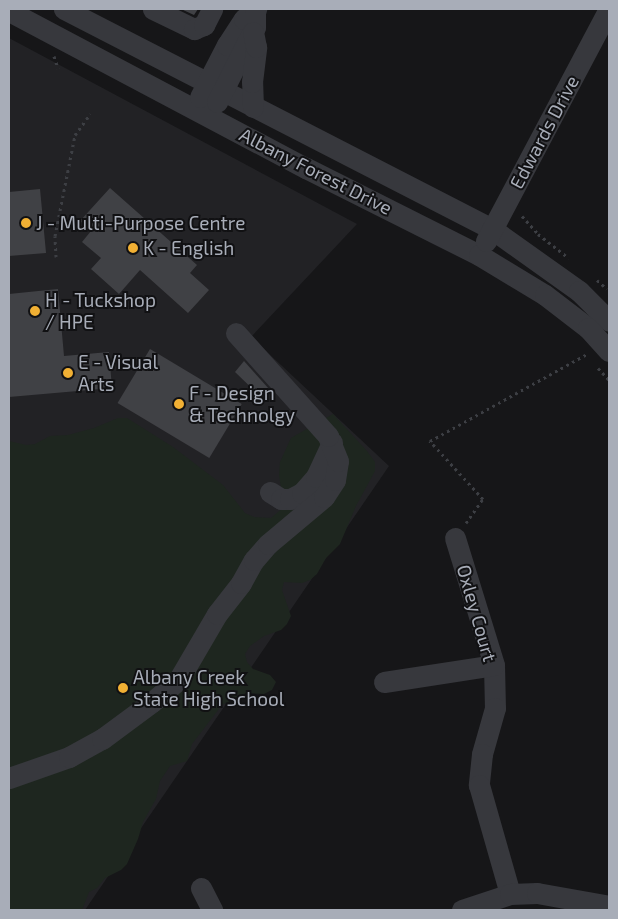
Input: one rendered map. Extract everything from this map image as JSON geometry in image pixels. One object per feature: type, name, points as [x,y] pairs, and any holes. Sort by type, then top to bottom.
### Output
[{"type":"street","name":"Albany Forest Drive","points":[[64,9],[492,229],[579,291],[609,321]]},
{"type":"street","points":[[154,9],[194,29],[204,25],[212,9]]},
{"type":"street","name":"Edwards Drive","points":[[478,255],[609,9]]},
{"type":"street","points":[[214,87],[253,32],[256,10]]},
{"type":"street","points":[[202,112],[244,19],[256,10]]},
{"type":"street","name":"Albany Forest Drive","points":[[9,11],[31,15],[280,154],[478,255],[545,295],[588,328],[609,351]]},
{"type":"street","points":[[253,32],[256,47],[252,82],[260,111],[272,132],[284,143],[280,154]]},
{"type":"street","points":[[9,778],[69,757],[102,739],[152,702],[179,679],[217,614],[241,583],[254,560],[268,544],[324,497],[332,487],[338,467],[332,443],[236,333]]},
{"type":"street","points":[[270,492],[281,499],[290,499],[302,493],[316,477],[332,443]]},
{"type":"street","name":"Oxley Court","points":[[455,538],[494,665],[495,708],[482,754],[479,785],[510,894]]},
{"type":"street","points":[[384,682],[494,665]]},
{"type":"street","points":[[201,888],[212,910]]},
{"type":"street","points":[[462,910],[510,894],[537,893],[609,906]]},
{"type":"path","points":[[56,257],[55,236],[75,135],[90,114]]},
{"type":"path","points":[[522,216],[538,234],[570,258]]},
{"type":"path","points":[[593,276],[609,292]]},
{"type":"path","points":[[455,538],[483,499],[430,441],[586,354]]},
{"type":"shaded area","name":"Albany Creek State High School","points":[[9,38],[357,224],[251,337],[389,466],[85,910],[9,910]]},
{"type":"shaded area","points":[[333,414],[367,451],[375,462],[375,471],[356,506],[340,544],[326,558],[317,574],[310,580],[302,583],[284,582],[282,590],[291,616],[287,624],[281,630],[264,636],[250,646],[245,654],[247,662],[253,669],[270,675],[276,682],[272,690],[264,694],[246,693],[222,705],[192,744],[187,761],[170,766],[160,781],[156,799],[143,822],[127,864],[121,870],[105,878],[97,888],[89,892],[82,910],[9,910],[9,441],[26,445],[35,444],[50,436],[68,435],[94,428],[118,418],[127,418],[173,447],[223,485],[245,513],[254,517],[271,518],[284,507],[279,475],[280,462],[291,438]]},
{"type":"building","points":[[181,9],[198,9],[194,15]]},
{"type":"building","name":"K - English","points":[[110,188],[197,265],[190,273],[209,290],[188,313],[140,270],[119,294],[91,269],[101,258],[82,242],[91,231],[80,221]]},
{"type":"building","name":"J - Multi-Purpose Centre","points":[[40,189],[46,253],[9,256],[9,192]]},
{"type":"building","points":[[58,289],[64,356],[109,352],[112,388],[9,397],[9,294]]},
{"type":"building","name":"F - Design & Technolgy","points":[[150,349],[242,404],[209,458],[118,403]]},
{"type":"building","points":[[244,361],[269,389],[261,397],[235,372]]},
{"type":"place","name":"J - Multi-Purpose Centre","points":[[26,223]]},
{"type":"place","name":"K - English","points":[[133,248]]},
{"type":"place","name":"H - Tuckshop / HPE","points":[[35,311]]},
{"type":"place","name":"E - Visual Arts","points":[[68,373]]},
{"type":"place","name":"F - Design & Technolgy","points":[[179,404]]},
{"type":"place","name":"Albany Creek State High School","points":[[123,688]]}]
